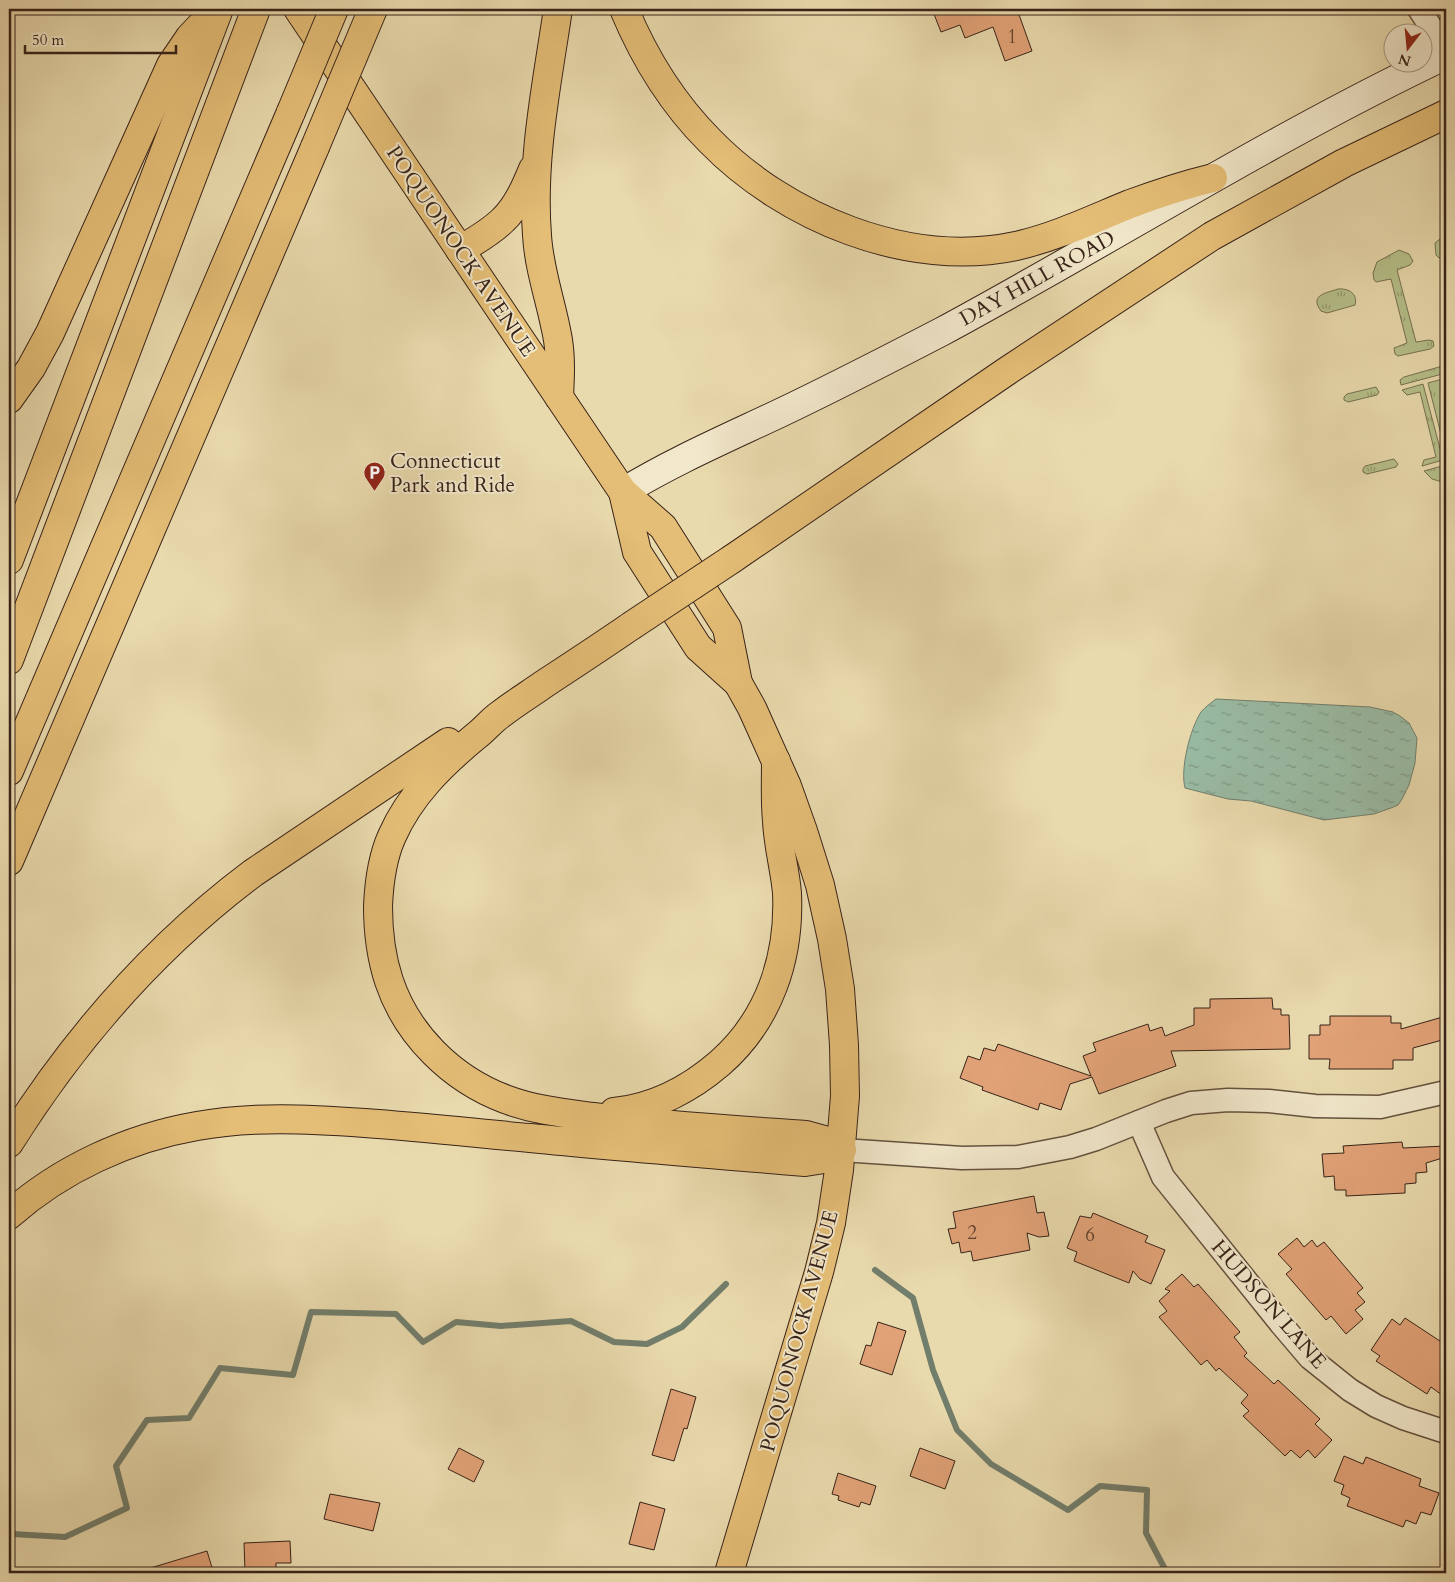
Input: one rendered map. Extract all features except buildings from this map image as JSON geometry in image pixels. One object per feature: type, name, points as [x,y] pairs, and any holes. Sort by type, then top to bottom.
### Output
[{"type":"main road","points":[[9,399],[31,368],[50,333],[171,65],[190,37],[218,9]]},
{"type":"main road","points":[[9,560],[218,9]]},
{"type":"main road","points":[[9,660],[256,9]]},
{"type":"main road","name":"POQUONOCK AVENUE","points":[[298,9],[623,492],[663,527],[727,628],[738,683],[794,803],[812,860],[832,939],[840,989],[845,1096],[842,1150],[831,1224],[817,1280],[729,1573]]},
{"type":"main road","points":[[9,771],[334,9]]},
{"type":"main road","points":[[9,861],[373,9]]},
{"type":"main road","points":[[558,9],[537,158],[536,206],[538,253],[558,342],[560,369],[559,397]]},
{"type":"main road","points":[[624,9],[639,42],[665,86],[697,127],[726,157],[766,187],[790,202],[835,224],[875,239],[903,246],[937,250],[972,251],[1010,247],[1043,238],[1156,194],[1213,178]]},
{"type":"main road","name":"DAY HILL ROAD","points":[[623,492],[662,469],[837,385],[948,328],[1347,104],[1446,55]]},
{"type":"main road","points":[[842,1150],[824,1140],[806,1135],[630,1121],[537,1109],[502,1098],[473,1083],[447,1064],[423,1041],[402,1010],[387,975],[378,915],[380,883],[386,852],[396,827],[412,801],[433,774],[453,754],[501,714],[1015,366],[1212,236],[1344,162],[1446,114]]},
{"type":"main road","points":[[460,250],[507,216],[520,196],[537,158]]},
{"type":"main road","name":"POQUONOCK AVENUE","points":[[623,492],[636,552],[698,647],[738,683]]},
{"type":"main road","points":[[9,1143],[46,1089],[113,1002],[142,969],[198,916],[253,873],[430,754],[468,729],[501,714]]},
{"type":"main road","points":[[572,1114],[606,1113],[625,1110],[643,1106],[675,1094],[710,1072],[725,1058],[752,1027],[763,1011],[777,977],[785,940],[786,922],[787,893],[777,822],[776,761]]},
{"type":"main road","points":[[9,1215],[46,1186],[101,1156],[160,1134],[230,1121],[296,1119],[350,1122],[615,1147],[805,1162],[824,1159],[842,1150]]},
{"type":"street","points":[[1418,9],[1446,50]]},
{"type":"street","points":[[842,1150],[986,1159],[1018,1157],[1070,1147],[1191,1103],[1228,1100],[1269,1101],[1315,1106],[1380,1107],[1446,1092]]},
{"type":"street","name":"HUDSON LANE","points":[[1139,1122],[1163,1177],[1310,1358],[1350,1390],[1376,1406],[1403,1418],[1446,1432]]},
{"type":"green space","points":[[1446,238],[1446,256],[1439,258],[1436,255],[1435,243],[1440,239]]},
{"type":"green space","points":[[1399,250],[1409,254],[1413,261],[1410,265],[1397,270],[1416,342],[1429,340],[1433,341],[1434,346],[1430,349],[1398,356],[1395,354],[1394,348],[1407,343],[1391,279],[1376,282],[1373,273],[1377,262]]},
{"type":"green space","points":[[1338,289],[1352,292],[1356,301],[1355,305],[1327,313],[1321,311],[1318,306],[1318,298]]},
{"type":"green space","points":[[1446,365],[1446,373],[1401,385],[1400,380],[1404,377]]},
{"type":"green space","points":[[1446,378],[1446,454],[1428,383]]},
{"type":"green space","points":[[1423,384],[1443,460],[1422,466],[1424,460],[1436,457],[1420,392],[1407,395],[1402,390]]},
{"type":"green space","points":[[1376,387],[1379,392],[1377,395],[1348,402],[1344,400],[1347,394]]},
{"type":"green space","points":[[1394,459],[1398,464],[1396,467],[1367,474],[1363,472],[1365,466]]},
{"type":"green space","points":[[1446,465],[1446,483],[1432,479],[1424,471]]},
{"type":"water","points":[[1216,699],[1370,707],[1393,712],[1409,723],[1417,738],[1415,763],[1409,785],[1398,805],[1391,808],[1374,814],[1324,820],[1251,801],[1228,799],[1185,788],[1185,760],[1193,728],[1201,712]]},
{"type":"waterway","points":[[875,1270],[913,1298],[933,1370],[957,1430],[991,1464],[1068,1510],[1100,1486],[1147,1490],[1146,1533],[1167,1573]]},
{"type":"waterway","points":[[9,1540],[12,1534],[65,1537],[127,1508],[116,1466],[147,1420],[189,1418],[220,1368],[293,1375],[311,1312],[396,1314],[423,1342],[456,1322],[501,1326],[571,1321],[614,1342],[647,1344],[682,1327],[726,1284]]},
{"type":"place","name":"Connecticut Park and Ride","points":[[374,492]]}]
